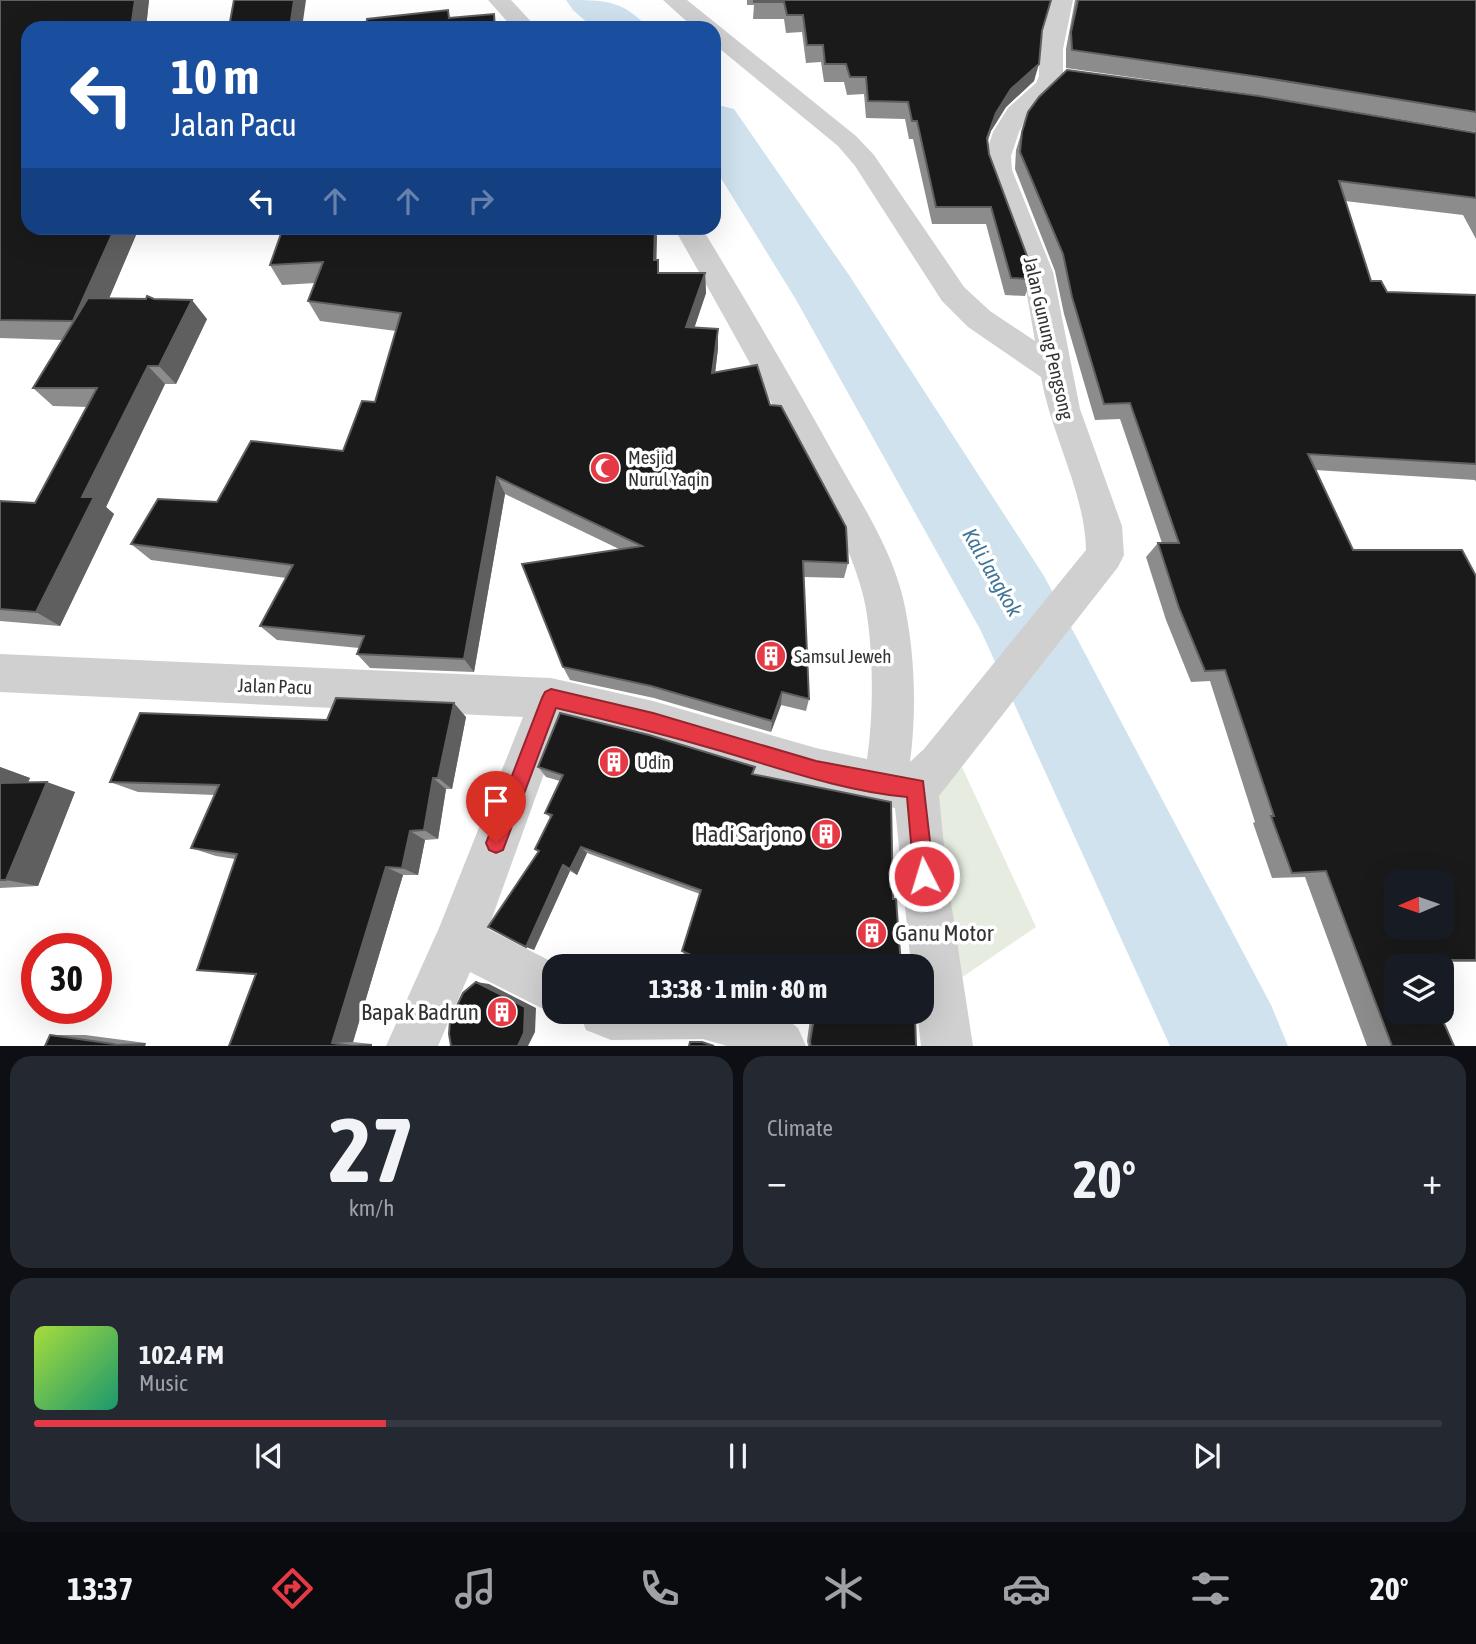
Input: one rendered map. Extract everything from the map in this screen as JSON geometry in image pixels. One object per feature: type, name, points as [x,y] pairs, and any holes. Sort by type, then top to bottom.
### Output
[{"type":"street","points":[[499,0],[519,21]]},
{"type":"street","points":[[674,0],[700,21]]},
{"type":"street","name":"Jalan Gunung Pengsong","points":[[913,779],[1105,555],[1104,526],[1063,409],[1038,272],[999,170],[998,156],[1006,132],[1017,113],[1047,86],[1065,78],[1051,49],[1062,0]]},
{"type":"street","points":[[721,39],[847,141],[865,161],[953,295],[979,319],[1055,370]]},
{"type":"street","points":[[692,235],[769,367],[865,545],[883,597],[891,663],[892,731],[913,779],[947,1045]]},
{"type":"street","name":"Jalan Pacu","points":[[0,673],[551,698],[665,725],[816,770],[913,779]]},
{"type":"street","points":[[412,1045],[459,940],[551,698]]},
{"type":"street","points":[[459,940],[542,983]]},
{"type":"street","points":[[742,1024],[758,1028],[780,1045]]},
{"type":"shaded area","points":[[962,767],[1036,927],[949,986],[934,796]]},
{"type":"building","points":[[0,0],[135,0],[132,21],[21,21],[21,235],[112,235],[73,321],[0,320]]},
{"type":"building","points":[[234,0],[294,0],[291,21],[230,21]]},
{"type":"building","points":[[754,0],[1051,0],[1042,31],[1039,64],[1011,89],[996,113],[987,138],[989,154],[1027,256],[1031,279],[1011,278],[991,207],[936,207],[917,121],[912,121],[908,102],[868,101],[866,77],[850,77],[846,64],[825,64],[823,45],[807,45],[803,15],[787,15],[784,2]]},
{"type":"building","points":[[1078,0],[1476,0],[1476,112],[1072,50],[1071,32]]},
{"type":"building","points":[[448,10],[449,18],[494,14],[494,21],[367,21]]},
{"type":"building","points":[[1067,70],[1259,96],[1476,133],[1476,198],[1339,181],[1371,281],[1381,281],[1387,292],[1476,295],[1476,464],[1308,454],[1353,550],[1462,550],[1476,576],[1476,960],[1454,960],[1454,954],[1384,954],[1384,1024],[1444,1024],[1454,1046],[1392,1046],[1326,871],[1292,873],[1225,670],[1205,671],[1179,608],[1158,543],[1179,543],[1130,403],[1104,404],[1072,297],[1063,254],[1020,152],[1028,112],[1039,97]]},
{"type":"building","points":[[281,235],[655,235],[654,260],[658,260],[658,273],[705,273],[686,327],[718,329],[712,373],[757,365],[770,405],[781,406],[846,527],[848,563],[803,561],[809,699],[782,692],[772,721],[651,686],[563,667],[522,564],[642,546],[497,477],[464,659],[357,654],[364,636],[260,626],[293,565],[131,544],[158,499],[217,502],[251,441],[343,451],[362,401],[375,402],[401,313],[308,301],[323,262],[270,265]]},
{"type":"building","points":[[147,296],[154,299],[192,300],[159,366],[148,366],[82,497],[94,497],[36,612],[0,609],[0,501],[35,503],[97,388],[33,388],[88,298],[146,299]]},
{"type":"building","points":[[336,698],[454,703],[438,778],[433,778],[424,830],[410,831],[402,868],[386,867],[332,1043],[352,1046],[229,1046],[256,974],[197,970],[237,854],[191,848],[219,785],[110,782],[140,713],[327,720]]},
{"type":"building","points":[[560,713],[649,735],[755,767],[752,774],[891,802],[893,899],[896,899],[900,954],[689,954],[682,951],[701,890],[581,847],[570,869],[563,865],[526,947],[488,927],[539,851],[535,849],[552,815],[545,813],[563,775],[538,767]]},
{"type":"building","points":[[47,782],[6,880],[0,880],[0,783]]},
{"type":"building","name":"Bapak Badrun","points":[[476,982],[525,1007],[524,1033],[518,1046],[451,1046],[450,1020],[463,993]]},
{"type":"building","points":[[813,1024],[915,1024],[916,1046],[811,1046]]},
{"type":"building","points":[[50,1035],[114,1044],[45,1046]]},
{"type":"building","points":[[690,1042],[702,1042],[714,1046],[689,1046]]},
{"type":"waterway","name":"Kali Jangkok","points":[[590,0],[615,21]]},
{"type":"waterway","name":"Kali Jangkok","points":[[721,132],[825,292],[1013,604],[1230,1046]]},
{"type":"place","name":"Mesjid Nurul Yaqin","points":[[605,468]]},
{"type":"place","name":"Samsul Jeweh","points":[[771,656]]},
{"type":"place","name":"Udin","points":[[614,762]]},
{"type":"place","name":"Hadi Sarjono","points":[[826,834]]},
{"type":"place","name":"Ganu Motor","points":[[872,933]]},
{"type":"place","name":"Bapak Badrun","points":[[502,1012]]},
{"type":"route","points":[[496,843],[551,698],[739,745],[816,770],[885,785],[916,788],[924,876]]}]
